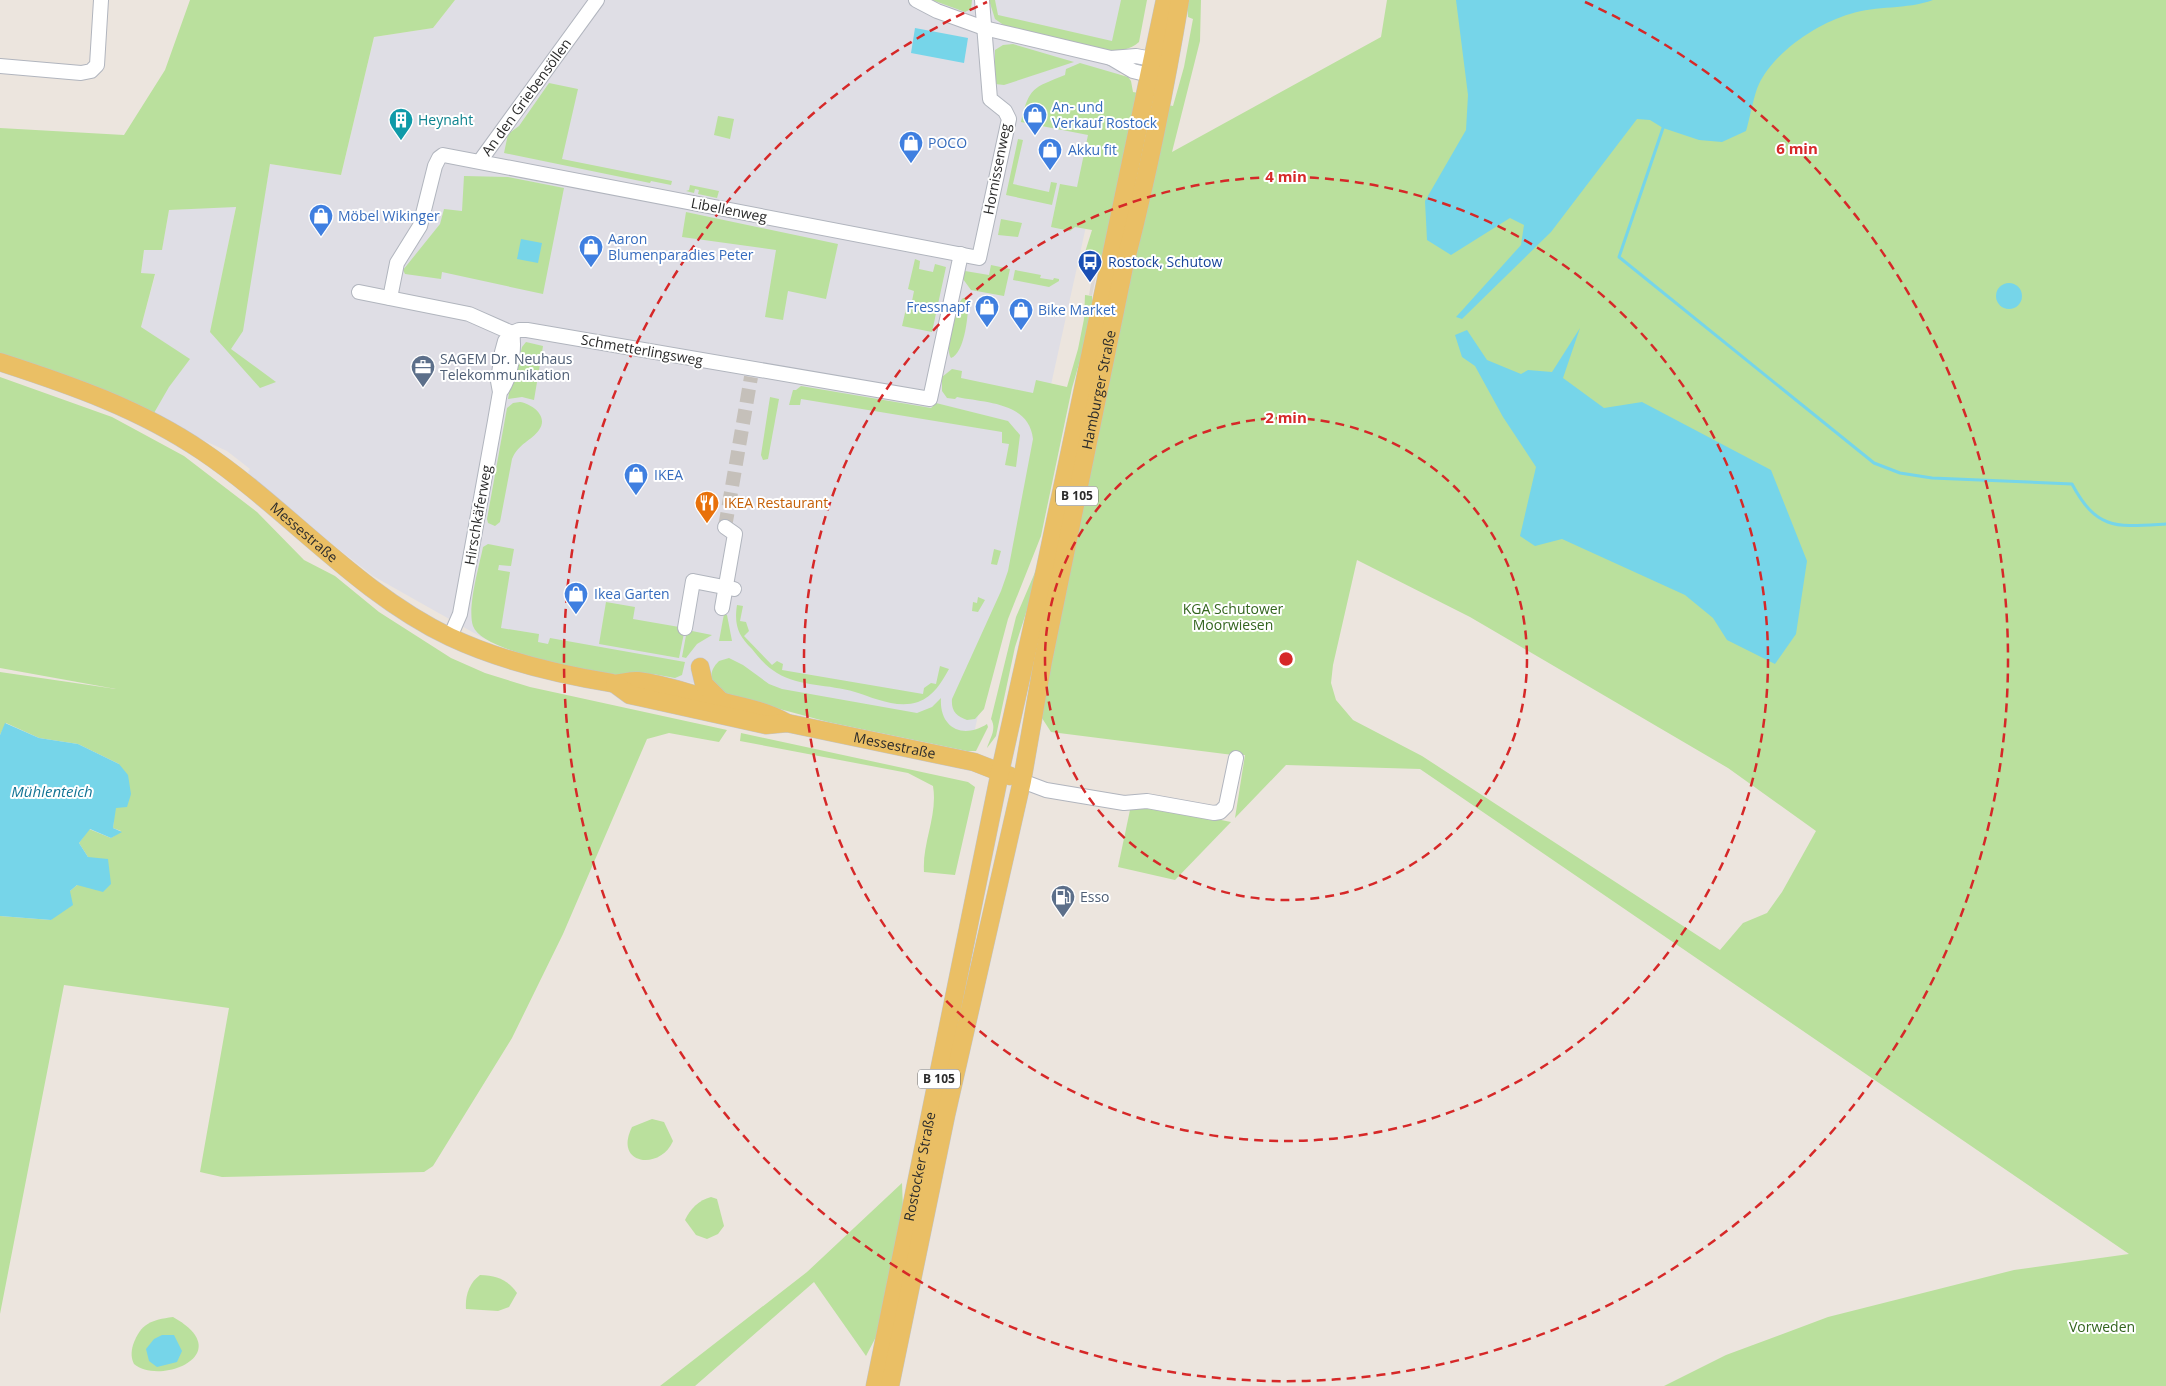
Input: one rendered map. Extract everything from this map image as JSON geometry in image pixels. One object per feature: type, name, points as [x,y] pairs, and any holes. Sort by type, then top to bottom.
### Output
[{"type":"main road","name":"Hamburger Straße","points":[[1022,781],[1045,652],[1124,267],[1138,212],[1159,68],[1165,0]]},
{"type":"main road","name":"Hamburger Straße","points":[[1000,772],[1159,68],[1180,0]]},
{"type":"main road","name":"Messestraße","points":[[0,362],[102,398],[178,436],[238,478],[375,590],[426,624],[450,637],[517,663],[615,684],[635,680],[768,712],[787,723]]},
{"type":"main road","points":[[700,667],[704,684],[722,702]]},
{"type":"main road","name":"Messestraße","points":[[615,684],[630,695],[766,725],[787,723],[974,762],[1022,781]]},
{"type":"main road","name":"Rostocker Straße","points":[[875,1386],[1000,772]]},
{"type":"main road","name":"Rostocker Straße","points":[[890,1386],[946,1115],[1022,781]]},
{"type":"street","points":[[0,66],[81,73],[91,71],[97,65],[101,0]]},
{"type":"street","name":"An den Griebensöllen","points":[[390,298],[397,263],[420,226],[439,158],[449,154],[480,161],[597,0]]},
{"type":"street","points":[[916,0],[937,11],[984,28],[1111,58],[1133,71],[1159,68]]},
{"type":"street","points":[[982,0],[984,28]]},
{"type":"street","name":"Hornissenweg","points":[[979,258],[1008,119],[1005,111],[990,99],[984,28]]},
{"type":"street","name":"Libellenweg","points":[[480,161],[896,244],[979,258]]},
{"type":"street","name":"Schmetterlingsweg","points":[[359,292],[469,314],[512,333],[519,330],[527,330],[930,399],[960,254]]},
{"type":"street","name":"Hirschkäferweg","points":[[450,637],[460,614],[500,392],[506,385],[514,343],[512,333]]},
{"type":"street","points":[[722,608],[730,588],[735,534],[725,528]]},
{"type":"street","points":[[685,628],[693,581],[730,588]]},
{"type":"street","points":[[1022,781],[1046,790],[1105,800],[1124,803],[1147,801],[1214,813],[1220,812],[1226,806],[1236,758]]},
{"type":"shaded area","points":[[455,0],[1136,0],[971,747],[784,709],[714,687],[683,681],[679,683],[656,681],[567,666],[508,648],[483,638],[373,576],[262,489],[248,472],[250,469],[227,451],[196,437],[177,424],[175,426],[154,413],[168,387],[141,327],[155,275],[141,273],[144,249],[162,249],[169,210],[236,206],[211,331],[248,289],[270,164],[341,175],[374,37],[433,28]]},
{"type":"shaded area","points":[[1094,266],[1098,266],[1092,296],[1089,295]]},
{"type":"green space","points":[[190,0],[455,0],[433,28],[374,37],[341,175],[270,164],[243,331],[231,349],[276,382],[260,388],[210,332],[236,207],[169,210],[162,250],[144,250],[141,273],[155,274],[141,327],[190,359],[169,387],[154,413],[0,356],[0,128],[124,135],[165,70]]},
{"type":"green space","points":[[932,0],[972,0],[971,9],[965,12]]},
{"type":"green space","points":[[989,0],[995,0],[998,15],[1112,41],[1121,0],[1147,0],[1139,42],[1125,50],[1108,51],[1005,26],[995,19]]},
{"type":"green space","points":[[1187,0],[1201,0],[1200,41],[1172,152],[1381,37],[1387,0],[2166,0],[2166,1386],[1664,1386],[1726,1355],[1828,1317],[2014,1270],[2129,1254],[1420,769],[1286,765],[1235,818],[1245,755],[1051,732],[1040,715],[1114,342],[1168,105],[1173,106],[1184,67],[1193,19],[1188,17]],"holes":[[[1357,560],[1470,617],[1728,768],[1816,831],[1782,892],[1767,913],[1743,923],[1720,950],[1422,756],[1353,720],[1336,700],[1331,683],[1333,665]]]},
{"type":"green space","points":[[1013,44],[1074,62],[1004,85],[995,84],[995,50],[1003,45]]},
{"type":"green space","points":[[1080,63],[1128,77],[1131,81],[1133,92],[1138,93],[1109,233],[1098,266],[1081,265],[1092,230],[1075,227],[1070,231],[1051,227],[1060,184],[1077,187],[1088,135],[1021,122],[1027,102],[1034,90],[1065,75],[1066,69]]},
{"type":"green space","points":[[549,83],[578,89],[562,159],[672,181],[671,185],[651,181],[650,183],[504,153],[508,134],[519,126]]},
{"type":"green space","points":[[718,116],[734,119],[730,139],[714,135]]},
{"type":"green space","points":[[1018,139],[1023,140],[1013,184],[1049,192],[1051,182],[1057,183],[1052,205],[1006,195]]},
{"type":"green space","points":[[464,176],[508,177],[564,188],[543,294],[442,272],[441,279],[405,274],[403,270],[440,224],[444,209],[462,211]]},
{"type":"green space","points":[[690,185],[719,191],[717,198],[698,194],[699,190],[695,189],[694,193],[686,191],[689,190]]},
{"type":"green space","points":[[686,212],[838,244],[826,299],[788,291],[783,320],[765,317],[776,250],[682,237]]},
{"type":"green space","points":[[1001,219],[1022,223],[1018,237],[998,235]]},
{"type":"green space","points":[[915,259],[920,261],[919,269],[933,272],[935,264],[946,267],[932,332],[902,326],[908,300],[912,301],[914,291],[908,289]]},
{"type":"green space","points":[[991,265],[1010,269],[1004,296],[971,290],[963,279],[965,271],[989,275]]},
{"type":"green space","points":[[1015,270],[1041,275],[1040,278],[1059,279],[1059,281],[1049,287],[1013,280]]},
{"type":"green space","points":[[1085,295],[1092,296],[1092,319],[1072,388],[1041,536],[1008,619],[984,709],[975,719],[967,720],[955,712],[952,707],[952,699],[1001,591],[1008,571],[1033,439],[1030,427],[1024,418],[1015,411],[993,403],[957,397],[955,399],[947,398],[942,391],[942,377],[952,369],[962,371],[961,378],[1033,393],[1036,380],[1067,387],[1084,319]]},
{"type":"green space","points":[[963,298],[968,298],[968,313],[963,341],[956,355],[951,358],[949,346],[951,327]]},
{"type":"green space","points":[[526,342],[543,346],[534,400],[522,397],[508,399],[515,359],[519,359],[522,347]]},
{"type":"green space","points":[[0,377],[112,417],[184,456],[257,512],[304,560],[335,576],[379,612],[451,658],[485,673],[530,687],[727,730],[719,742],[669,733],[647,739],[563,934],[512,1038],[433,1166],[424,1172],[222,1177],[200,1172],[229,1008],[64,985],[0,1314],[0,916],[51,920],[70,891],[77,885],[88,857],[79,843],[89,829],[111,838],[121,831],[113,828],[119,764],[78,744],[39,738],[6,723],[0,735],[0,672],[116,689],[0,668]]},
{"type":"green space","points":[[801,386],[931,408],[936,403],[1008,421],[1020,435],[1016,467],[1005,465],[1009,444],[1002,443],[1002,432],[801,399],[800,405],[789,405],[793,390]]},
{"type":"green space","points":[[770,397],[779,399],[768,459],[763,460],[761,455]]},
{"type":"green space","points":[[520,402],[529,405],[538,412],[541,416],[542,425],[536,434],[518,449],[512,459],[500,522],[495,526],[488,523],[487,519],[507,408],[513,403]]},
{"type":"green space","points":[[488,544],[514,549],[511,566],[499,565],[498,570],[510,572],[501,628],[539,634],[538,642],[548,644],[550,638],[685,662],[682,675],[675,678],[653,674],[651,681],[584,669],[526,655],[482,637],[473,626],[471,609],[483,547]]},
{"type":"green space","points":[[994,549],[1001,551],[997,565],[991,564]]},
{"type":"green space","points":[[1039,563],[1034,588],[1015,647],[996,736],[987,748],[993,730],[991,719],[1016,617]]},
{"type":"green space","points":[[978,597],[985,600],[978,612],[972,611],[973,602],[977,603]]},
{"type":"green space","points":[[606,602],[635,607],[633,619],[685,628],[679,658],[599,644]]},
{"type":"green space","points":[[737,605],[743,606],[740,621],[746,622],[749,631],[744,636],[772,665],[777,661],[783,664],[782,670],[923,694],[924,688],[931,683],[936,684],[940,666],[949,669],[933,693],[918,702],[910,704],[886,702],[845,689],[795,681],[770,668],[743,639],[737,624]]},
{"type":"green space","points":[[724,614],[727,615],[732,641],[719,641]]},
{"type":"green space","points":[[687,630],[712,635],[697,644],[686,658],[682,657]]},
{"type":"green space","points":[[729,658],[743,665],[769,684],[782,689],[917,713],[932,707],[941,698],[941,708],[944,717],[954,728],[969,731],[987,724],[988,727],[976,751],[967,751],[828,722],[720,693],[714,685],[713,669],[719,661]]},
{"type":"green space","points":[[741,733],[968,782],[975,787],[955,875],[924,872],[925,850],[932,818],[933,786],[908,773],[740,741]]},
{"type":"green space","points":[[1135,805],[1147,805],[1231,822],[1175,880],[1118,867],[1130,810]]},
{"type":"green space","points":[[652,1119],[664,1122],[673,1141],[667,1151],[658,1157],[640,1160],[633,1156],[629,1149],[628,1140],[632,1127]]},
{"type":"green space","points":[[902,1183],[903,1209],[878,1333],[866,1356],[814,1282],[695,1386],[660,1386],[807,1272]]},
{"type":"green space","points":[[711,1197],[717,1199],[724,1226],[718,1234],[707,1239],[696,1235],[685,1220],[695,1206]]},
{"type":"green space","points":[[480,1275],[501,1279],[513,1288],[517,1293],[509,1307],[498,1311],[466,1309],[468,1290]]},
{"type":"green space","points":[[173,1317],[191,1331],[198,1343],[197,1354],[188,1363],[175,1369],[146,1370],[134,1364],[132,1357],[133,1345],[143,1327],[153,1321]]},
{"type":"water","points":[[1456,0],[1933,0],[1912,5],[1860,11],[1824,24],[1798,40],[1775,61],[1759,84],[1746,131],[1722,142],[1699,140],[1663,128],[1650,120],[1637,119],[1551,232],[1462,319],[1456,317],[1521,245],[1524,225],[1510,218],[1451,255],[1427,240],[1425,201],[1466,130],[1468,95]]},
{"type":"water","points":[[915,28],[968,38],[964,63],[911,53]]},
{"type":"water","points":[[521,239],[542,243],[538,263],[517,259]]},
{"type":"water","points":[[2009,283],[2019,286],[2022,296],[2019,306],[2009,309],[1999,306],[1996,296],[1999,286]]},
{"type":"water","points":[[1580,328],[1563,378],[1604,408],[1642,402],[1771,470],[1807,561],[1796,634],[1775,664],[1727,640],[1713,618],[1685,595],[1562,539],[1535,546],[1520,536],[1536,467],[1503,417],[1475,366],[1462,357],[1455,335],[1467,330],[1487,360],[1521,374],[1528,370],[1552,372]]},
{"type":"water","name":"Mühlenteich","points":[[5,723],[39,738],[78,744],[119,764],[128,775],[131,794],[127,807],[116,808],[113,828],[122,832],[111,838],[90,829],[79,843],[88,857],[108,859],[111,884],[103,892],[77,885],[70,891],[73,905],[51,920],[0,916],[0,735]]},
{"type":"water","points":[[162,1335],[174,1335],[182,1351],[177,1362],[157,1367],[149,1361],[146,1349],[154,1339]]},
{"type":"waterway","points":[[1663,128],[1619,257],[1874,463],[1900,473],[1932,478],[2072,484],[2090,511],[2110,523],[2134,526],[2166,524]]},
{"type":"tunnel","points":[[725,527],[751,377]]},
{"type":"place","name":"An- und Verkauf Rostock","points":[[1035,136]]},
{"type":"place","name":"Heynaht","points":[[401,141]]},
{"type":"place","name":"POCO","points":[[911,164]]},
{"type":"place","name":"Akku fit","points":[[1050,171]]},
{"type":"place","name":"Möbel Wikinger","points":[[321,237]]},
{"type":"place","name":"Aaron Blumenparadies Peter","points":[[591,268]]},
{"type":"place","name":"Rostock, Schutow","points":[[1090,283]]},
{"type":"place","name":"Fressnapf","points":[[987,328]]},
{"type":"place","name":"Bike Market","points":[[1021,331]]},
{"type":"place","name":"SAGEM Dr. Neuhaus Telekommunikation","points":[[423,388]]},
{"type":"place","name":"IKEA","points":[[636,496]]},
{"type":"place","name":"IKEA Restaurant","points":[[707,524]]},
{"type":"place","name":"Ikea Garten","points":[[576,615]]},
{"type":"place","name":"Esso","points":[[1063,918]]},
{"type":"park label","name":"KGA Schutower Moorwiesen","points":[[1233,618]]},
{"type":"park label","name":"Vorweden","points":[[2102,1327]]}]
